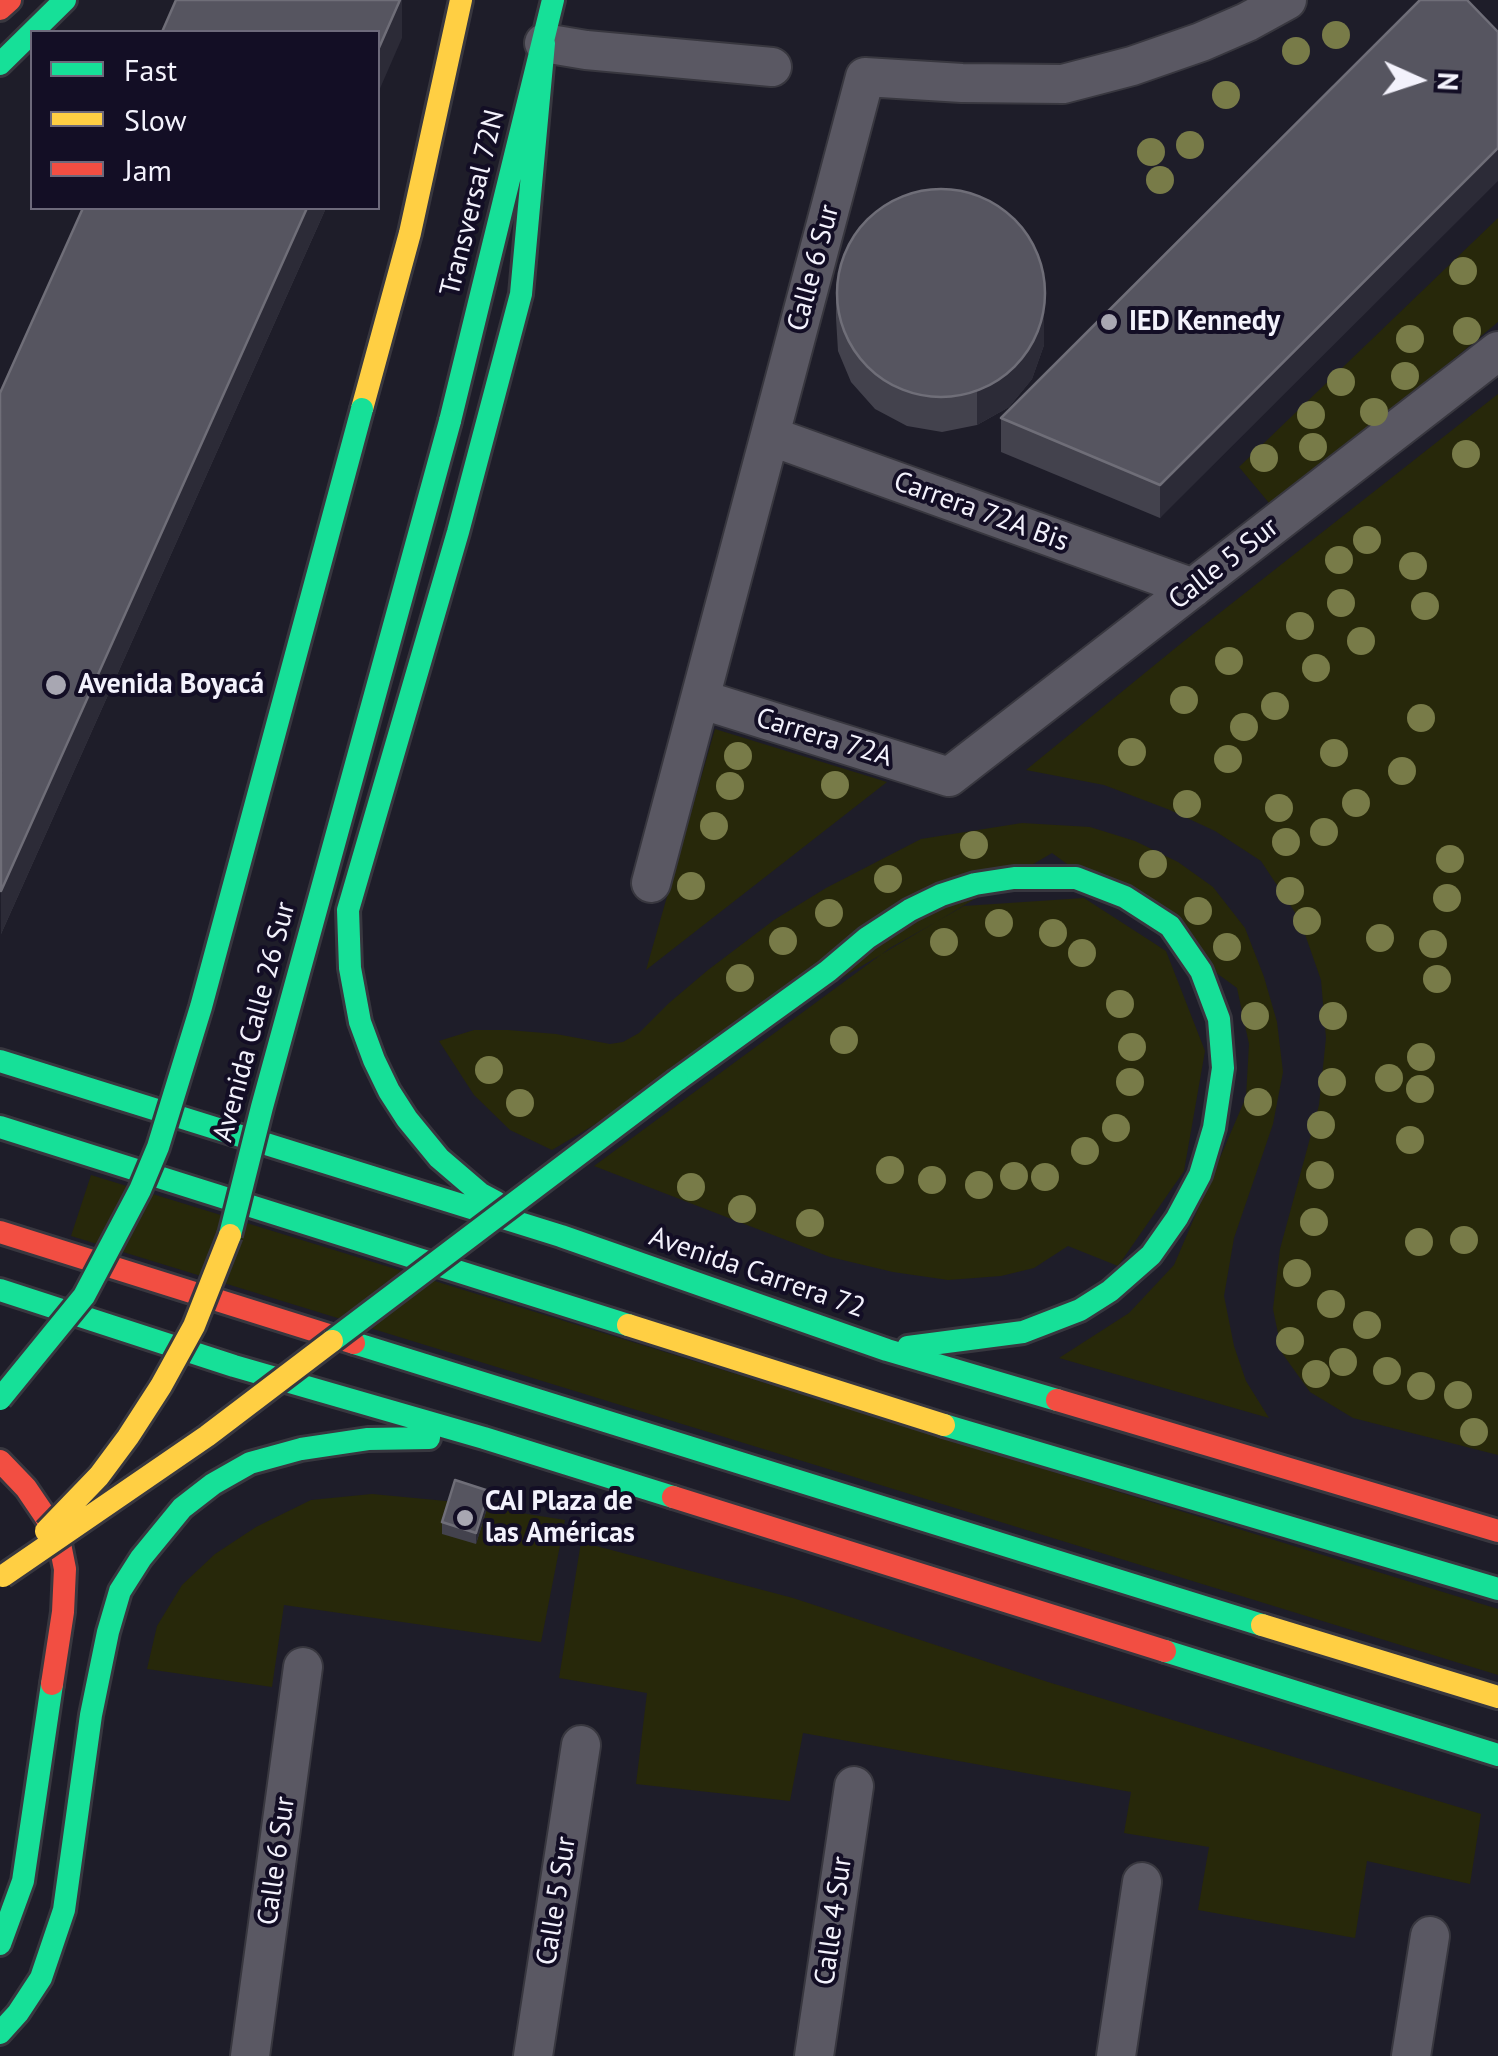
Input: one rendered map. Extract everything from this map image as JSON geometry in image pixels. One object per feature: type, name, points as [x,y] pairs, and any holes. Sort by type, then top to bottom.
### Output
[{"type":"main road","points":[[0,9],[10,0]]},
{"type":"main road","points":[[35,30],[65,0]]},
{"type":"main road","name":"Transversal 72N","points":[[362,409],[410,234],[461,0]]},
{"type":"main road","name":"Transversal 72N","points":[[450,421],[553,0]]},
{"type":"main road","points":[[0,64],[30,34]]},
{"type":"main road","points":[[544,43],[521,294],[458,532],[348,910],[350,968],[360,1022],[389,1091],[407,1119],[439,1158],[481,1194],[561,1236]]},
{"type":"main road","name":"Avenida Calle 26 Sur","points":[[0,1399],[84,1296],[158,1147],[201,1007],[362,409]]},
{"type":"main road","name":"Avenida Calle 26 Sur","points":[[1,1577],[99,1476],[128,1436],[182,1351],[228,1239],[450,421]]},
{"type":"main road","points":[[1,1577],[207,1436],[677,1080],[910,910],[975,884],[1014,878],[1076,878],[1125,898],[1170,926],[1200,971],[1219,1018],[1224,1068],[1214,1128],[1200,1175],[1178,1218],[1151,1255],[1110,1291],[1080,1310],[1023,1332],[886,1350]]},
{"type":"main road","name":"Avenida Carrera 72","points":[[0,1062],[561,1236],[886,1350],[1498,1531]]},
{"type":"main road","points":[[0,1127],[974,1434],[1498,1589]]},
{"type":"main road","points":[[0,1232],[1498,1697]]},
{"type":"main road","points":[[0,1290],[234,1366],[484,1438],[1498,1754]]},
{"type":"main road","points":[[0,2033],[41,1978],[64,1910],[91,1715],[108,1632],[120,1591],[141,1558],[182,1508],[213,1484],[250,1464],[301,1449],[368,1439],[484,1438]]},
{"type":"main road","points":[[0,1461],[26,1488],[47,1519],[60,1544],[65,1569],[61,1629],[23,1881],[0,1944]]},
{"type":"main road","points":[[1409,1562],[1480,1558]]},
{"type":"street","name":"Calle 6 Sur","points":[[652,883],[865,77],[1063,84],[1202,42],[1287,0]]},
{"type":"street","points":[[544,43],[772,67]]},
{"type":"street","name":"Calle 5 Sur","points":[[949,777],[1498,351]]},
{"type":"street","name":"Carrera 72A Bis","points":[[770,436],[1192,588]]},
{"type":"street","name":"Carrera 72A","points":[[700,699],[949,777]]},
{"type":"street","name":"Calle 6 Sur","points":[[250,2056],[303,1667]]},
{"type":"street","name":"Calle 5 Sur","points":[[533,2056],[581,1745]]},
{"type":"street","name":"Calle 4 Sur","points":[[814,2056],[854,1786]]},
{"type":"street","points":[[1116,2056],[1142,1882]]},
{"type":"street","points":[[1412,2056],[1430,1936]]},
{"type":"green space","points":[[1498,218],[1498,322],[1274,509],[1239,467]]},
{"type":"green space","points":[[1498,394],[1498,1455],[1353,1418],[1310,1392],[1282,1353],[1273,1309],[1280,1249],[1319,1105],[1326,1038],[1321,980],[1300,920],[1261,861],[1215,831],[1170,810],[1104,785],[1026,770]]},
{"type":"green space","points":[[715,729],[887,782],[646,970]]},
{"type":"green space","points":[[1022,823],[1090,827],[1135,841],[1178,862],[1213,887],[1245,928],[1277,1022],[1283,1072],[1273,1124],[1234,1238],[1224,1296],[1246,1381],[1269,1418],[1059,1358],[1129,1313],[1174,1265],[1246,1097],[1249,1044],[1237,988],[1052,853],[552,1150],[510,1130],[474,1095],[439,1041],[474,1030],[508,1030],[610,1044],[623,1042],[639,1033],[708,970],[774,920],[826,888],[921,839]]},
{"type":"green space","points":[[1084,898],[1166,951],[1205,1051],[1184,1171],[1118,1266],[1068,1246],[1034,1268],[1001,1276],[948,1280],[893,1272],[830,1257],[594,1166],[890,948],[964,906]]},
{"type":"green space","points":[[91,1175],[1498,1609],[1498,1675],[71,1236]]},
{"type":"green space","points":[[372,1494],[565,1520],[541,1642],[284,1605],[272,1687],[147,1669],[157,1626],[182,1585],[215,1554],[256,1527],[311,1500]]},
{"type":"green space","points":[[581,1542],[793,1598],[1048,1682],[1481,1814],[1470,1884],[1367,1861],[1355,1938],[1198,1910],[1209,1847],[1124,1833],[1131,1792],[803,1733],[790,1801],[636,1784],[647,1693],[559,1678]]},
{"type":"building","points":[[176,0],[400,0],[380,45],[380,30],[163,30]]},
{"type":"building","points":[[1420,0],[1467,0],[1498,32],[1498,148],[1160,485],[1001,418]]},
{"type":"building","points":[[941,189],[981,196],[1015,219],[1038,253],[1045,293],[1038,333],[1015,367],[981,390],[941,397],[901,390],[867,367],[844,333],[837,293],[844,253],[867,219],[901,196]]},
{"type":"building","name":"Avenida Boyacá","points":[[82,210],[306,210],[1,891],[0,393]]},
{"type":"building","name":"CAI Plaza de las Américas","points":[[455,1480],[489,1491],[476,1533],[442,1522]]},
{"type":"traffic: fast","points":[[35,30],[65,0]]},
{"type":"traffic: fast","points":[[450,421],[553,0]]},
{"type":"traffic: fast","points":[[0,64],[30,34]]},
{"type":"traffic: fast","points":[[496,1202],[439,1158],[389,1091],[360,1022],[350,968],[348,910],[458,532],[521,294],[544,43]]},
{"type":"traffic: fast","points":[[0,1399],[84,1296],[140,1190],[158,1147],[201,1007],[362,409]]},
{"type":"traffic: fast","points":[[230,1235],[450,421]]},
{"type":"traffic: fast","points":[[677,1080],[828,971],[867,938],[910,910],[975,884],[1014,878],[1076,878],[1125,897],[1170,926],[1201,971],[1219,1019],[1223,1068],[1214,1128],[1200,1175],[1177,1218],[1151,1255],[1110,1291],[1080,1310],[1023,1332],[908,1347]]},
{"type":"traffic: fast","points":[[0,1061],[561,1236],[887,1350],[1057,1400]]},
{"type":"traffic: fast","points":[[332,1341],[677,1080]]},
{"type":"traffic: fast","points":[[0,1127],[628,1325]]},
{"type":"traffic: fast","points":[[0,1290],[234,1366],[673,1497]]},
{"type":"traffic: fast","points":[[354,1343],[1262,1625]]},
{"type":"traffic: fast","points":[[944,1425],[1498,1589]]},
{"type":"traffic: fast","points":[[0,2033],[41,1978],[64,1910],[91,1715],[108,1632],[120,1591],[141,1558],[182,1508],[250,1463],[301,1449],[368,1439],[429,1438]]},
{"type":"traffic: fast","points":[[1165,1651],[1498,1755]]},
{"type":"traffic: fast","points":[[0,1944],[23,1881],[52,1684]]},
{"type":"traffic: slow","points":[[362,409],[410,233],[461,0]]},
{"type":"traffic: slow","points":[[46,1531],[99,1476],[161,1386],[194,1326],[230,1235]]},
{"type":"traffic: slow","points":[[628,1325],[944,1425]]},
{"type":"traffic: slow","points":[[3,1576],[207,1436],[332,1341]]},
{"type":"traffic: slow","points":[[1262,1625],[1498,1697]]},
{"type":"traffic: jam","points":[[0,9],[10,0]]},
{"type":"traffic: jam","points":[[0,1232],[354,1343]]},
{"type":"traffic: jam","points":[[1057,1400],[1498,1531]]},
{"type":"traffic: jam","points":[[0,1461],[26,1488],[60,1544],[65,1569],[63,1612],[52,1684]]},
{"type":"traffic: jam","points":[[673,1497],[1165,1651]]},
{"type":"place","name":"IED Kennedy","points":[[1109,322]]},
{"type":"place","name":"Avenida Boyacá","points":[[56,685]]},
{"type":"place","name":"CAI Plaza de las Américas","points":[[465,1518]]}]
